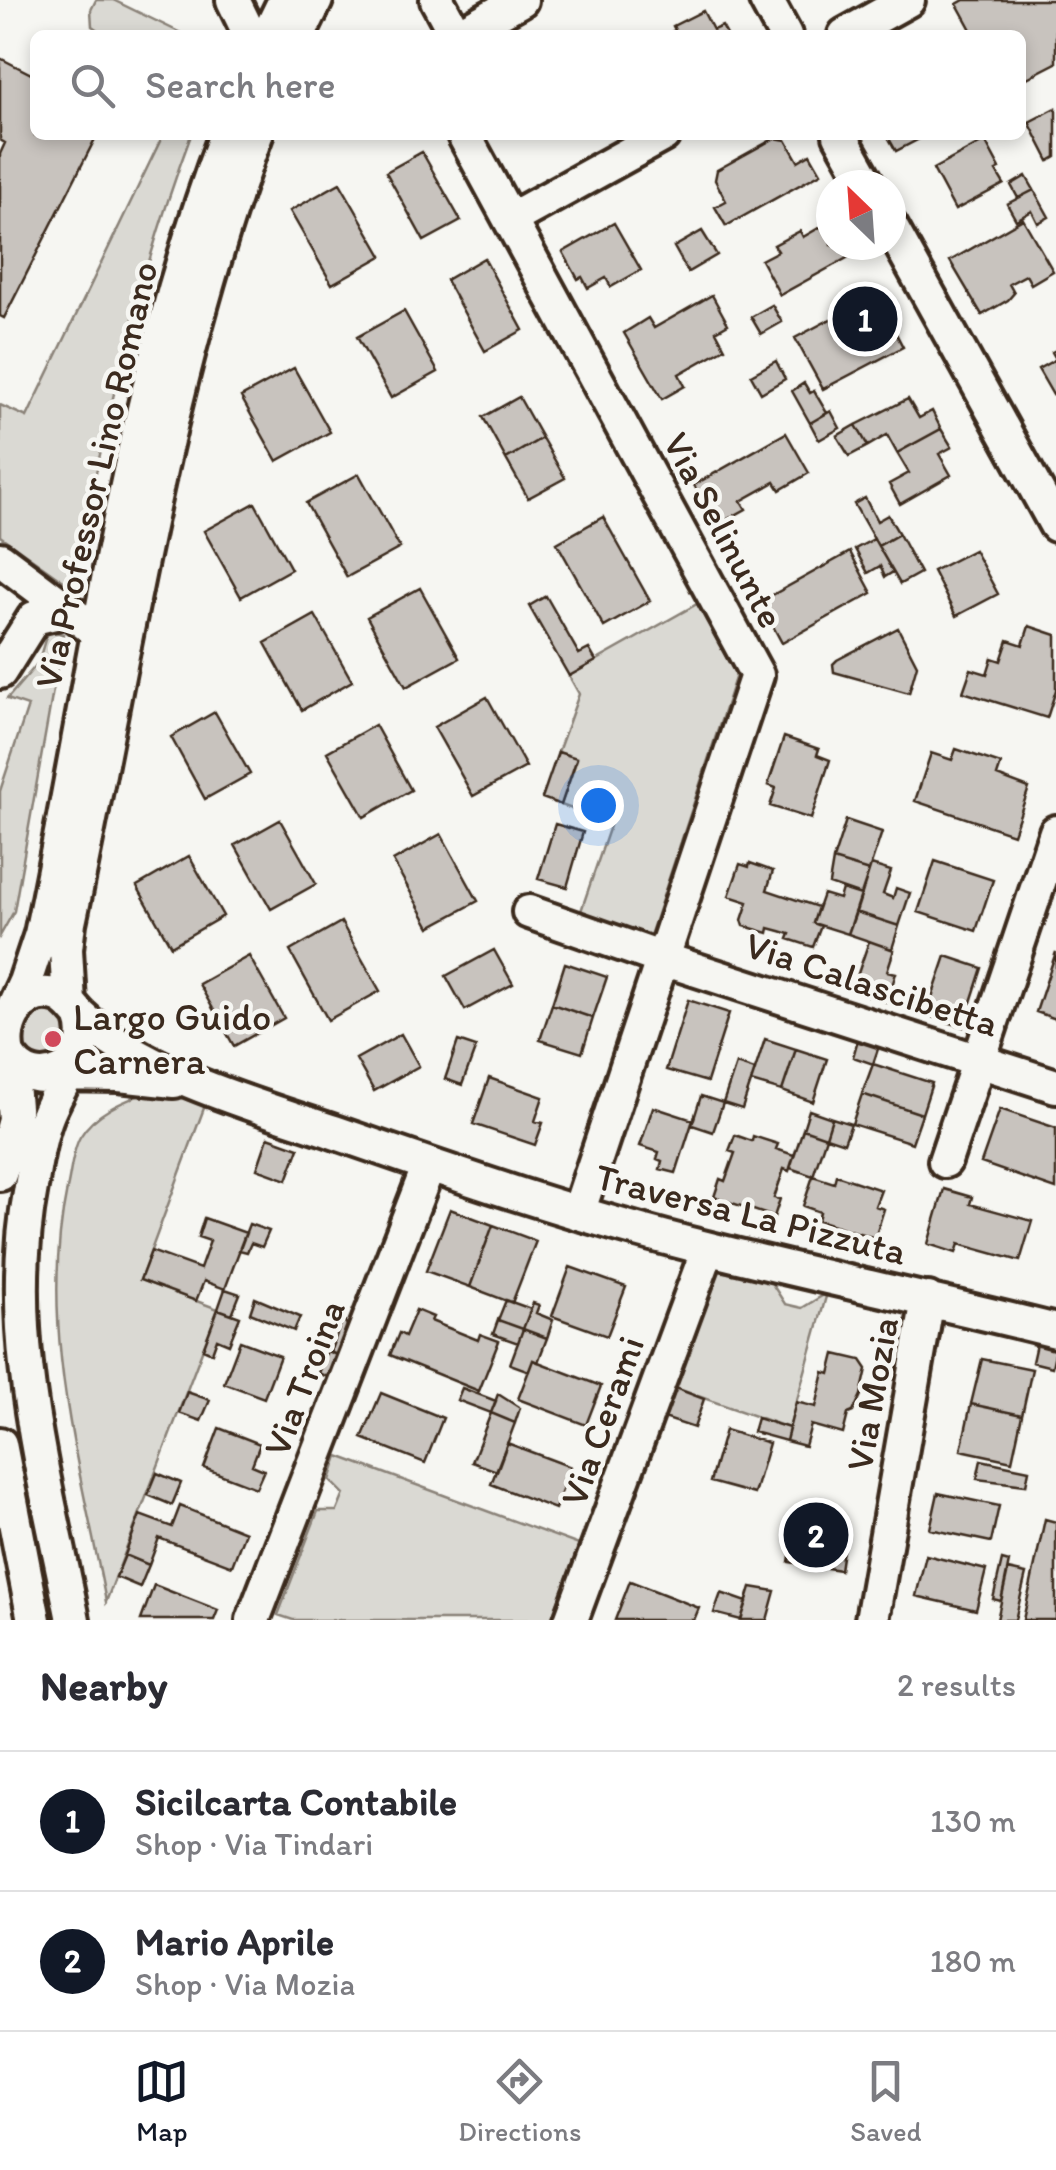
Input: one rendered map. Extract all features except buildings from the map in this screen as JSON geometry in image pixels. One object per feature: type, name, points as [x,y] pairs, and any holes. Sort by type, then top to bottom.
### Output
[{"type":"street","points":[[233,0],[248,30]]},
{"type":"street","points":[[270,30],[285,0]]},
{"type":"street","points":[[301,30],[316,0]]},
{"type":"street","points":[[437,0],[454,30]]},
{"type":"street","points":[[466,30],[521,0]]},
{"type":"street","points":[[766,0],[782,30]]},
{"type":"street","points":[[854,30],[908,0]]},
{"type":"street","name":"Via Professor Lino Romano","points":[[11,1018],[41,934],[98,632],[171,301],[224,140]]},
{"type":"street","name":"Via Professor Lino Romano","points":[[74,1009],[66,949],[69,922],[143,548],[198,314],[254,140]]},
{"type":"street","name":"Via Selinunte","points":[[467,140],[757,675],[578,1213]]},
{"type":"street","points":[[511,219],[654,140]]},
{"type":"street","points":[[843,140],[860,170]]},
{"type":"street","points":[[906,253],[1056,525]]},
{"type":"street","points":[[0,559],[35,602],[68,610],[98,632]]},
{"type":"street","points":[[0,672],[35,602]]},
{"type":"street","points":[[944,1161],[1056,832]]},
{"type":"street","name":"Via Calascibetta","points":[[529,912],[1056,1086]]},
{"type":"street","points":[[11,1018],[58,996],[128,1049],[193,1084]]},
{"type":"street","points":[[74,1009],[85,1036],[84,1046],[65,1070],[39,1142],[27,1209],[20,1306],[31,1402],[74,1620]]},
{"type":"street","points":[[11,1018],[24,1071],[44,1076],[65,1070],[193,1084]]},
{"type":"street","points":[[0,1174],[15,1120],[11,1018]]},
{"type":"street","name":"Traversa La Pizzuta","points":[[193,1084],[578,1213],[708,1249],[1056,1331]]},
{"type":"street","name":"Via Troina","points":[[254,1620],[429,1165]]},
{"type":"street","name":"Via Cerami","points":[[571,1620],[708,1249]]},
{"type":"street","name":"Via Mozia","points":[[872,1620],[928,1299]]},
{"type":"street","points":[[0,1444],[34,1620]]},
{"type":"shaded area","points":[[96,0],[113,0],[175,30],[98,30],[92,26],[91,10]]},
{"type":"shaded area","points":[[161,140],[189,140],[137,302],[72,587],[0,536],[0,405],[27,417]]},
{"type":"shaded area","points":[[697,604],[736,675],[649,939],[579,917],[611,823],[561,805],[577,759],[558,752],[579,694],[569,676]]},
{"type":"shaded area","points":[[48,630],[63,634],[14,911],[0,936],[0,791],[28,706],[7,699],[38,663]]},
{"type":"shaded area","points":[[46,1009],[64,1021],[68,1046],[66,1054],[41,1060],[23,1051],[19,1019]]},
{"type":"shaded area","points":[[163,1086],[207,1100],[140,1280],[218,1309],[106,1602],[66,1397],[57,1293],[59,1241],[80,1137],[106,1111]]},
{"type":"shaded area","points":[[719,1271],[771,1282],[785,1304],[802,1308],[827,1293],[789,1428],[675,1388]]},
{"type":"shaded area","points":[[338,1456],[579,1545],[551,1620],[293,1620],[278,1615],[318,1511],[337,1511],[344,1494],[330,1480]]},
{"type":"place","name":"Sicilcarta Contabile","points":[[865,319]]},
{"type":"place","name":"Largo Guido Carnera","points":[[53,1039]]},
{"type":"place","name":"Mario Aprile","points":[[816,1535]]}]
